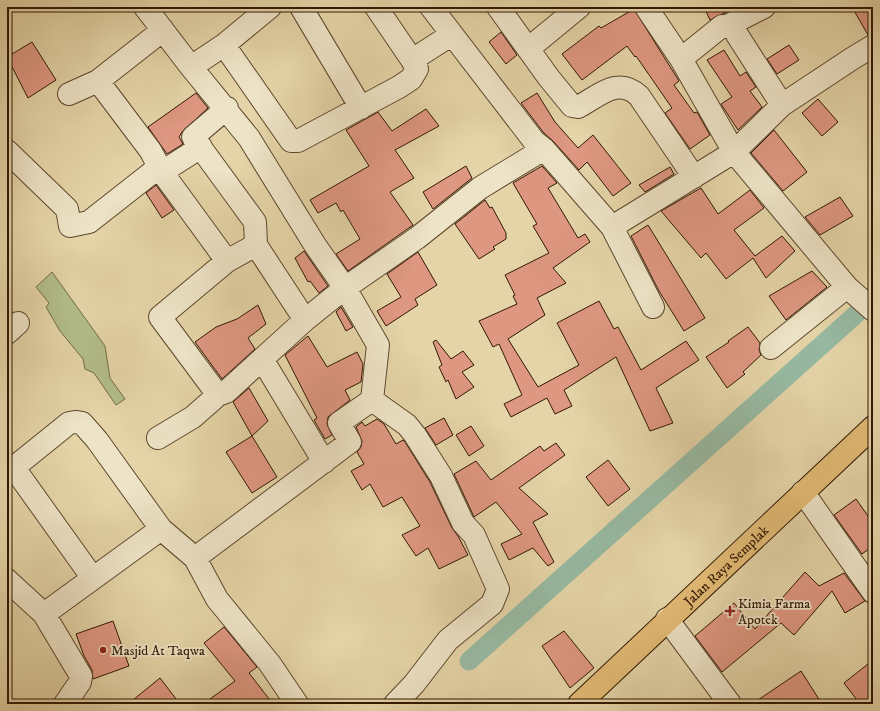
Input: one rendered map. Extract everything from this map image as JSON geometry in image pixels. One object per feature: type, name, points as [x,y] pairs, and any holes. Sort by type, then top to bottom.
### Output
[{"type":"main road","name":"Jalan Raya Semplak","points":[[579,704],[667,619],[873,427]]},
{"type":"street","points":[[145,7],[191,67],[227,108],[249,138],[315,245],[345,288],[378,345],[372,400],[339,423],[350,442],[195,558]]},
{"type":"street","points":[[191,67],[224,45],[270,7]]},
{"type":"street","points":[[301,7],[361,108]]},
{"type":"street","points":[[224,45],[291,141],[298,141],[361,108],[411,79],[417,69],[376,7]]},
{"type":"street","points":[[431,7],[451,35],[534,141],[544,149],[612,227],[652,307]]},
{"type":"street","points":[[498,7],[548,78],[574,107],[578,107],[616,87],[624,86],[634,91],[639,96],[694,177]]},
{"type":"street","points":[[528,49],[579,7]]},
{"type":"street","points":[[646,7],[681,59],[734,152],[848,288],[873,310]]},
{"type":"street","points":[[681,59],[722,26],[727,26],[764,7]]},
{"type":"street","points":[[727,26],[734,30],[782,105]]},
{"type":"street","points":[[69,94],[98,81],[163,30]]},
{"type":"street","points":[[412,60],[451,35]]},
{"type":"street","points":[[612,227],[734,152],[782,105],[873,46]]},
{"type":"street","points":[[98,81],[150,150],[159,168],[227,261]]},
{"type":"street","points":[[227,108],[194,137],[255,222],[256,245],[305,320]]},
{"type":"street","points":[[249,138],[275,117]]},
{"type":"street","points":[[7,151],[67,209],[70,226],[89,222],[154,171],[201,147]]},
{"type":"street","points":[[158,438],[193,417],[218,395],[226,392],[305,320],[345,288],[417,238],[480,188],[544,149]]},
{"type":"street","points":[[218,395],[160,317],[227,261],[256,245]]},
{"type":"street","points":[[771,348],[848,288]]},
{"type":"street","points":[[262,359],[324,462]]},
{"type":"street","points":[[372,400],[407,425],[415,435],[441,476],[463,523],[474,535],[498,589],[492,604],[448,640],[414,684],[395,704]]},
{"type":"street","points":[[92,578],[11,470],[69,423],[75,422],[82,423],[97,440],[161,528],[195,558],[217,598],[270,664],[297,704]]},
{"type":"street","points":[[803,492],[857,572],[873,592]]},
{"type":"street","points":[[44,614],[161,528]]},
{"type":"street","points":[[7,580],[44,614],[81,676],[80,682],[65,704]]},
{"type":"street","points":[[667,619],[730,704]]},
{"type":"green space","points":[[52,272],[105,346],[110,378],[125,399],[116,405],[94,373],[85,369],[83,359],[60,331],[46,307],[49,303],[36,287]]},
{"type":"building","points":[[704,7],[737,7],[710,20]]},
{"type":"building","points":[[852,7],[873,7],[873,34],[868,35]]},
{"type":"building","points":[[634,9],[679,81],[674,85],[694,113],[697,112],[710,135],[690,149],[665,113],[672,108],[636,56],[635,57],[627,46],[582,80],[562,54],[599,26],[601,28]]},
{"type":"building","points":[[501,32],[517,55],[506,64],[489,42]]},
{"type":"building","points":[[32,42],[56,80],[28,98],[7,57]]},
{"type":"building","points":[[789,45],[799,60],[777,74],[767,59]]},
{"type":"building","points":[[724,50],[740,76],[746,72],[756,87],[750,91],[762,107],[738,130],[721,104],[732,97],[707,60]]},
{"type":"building","points":[[196,93],[208,108],[182,132],[179,137],[183,144],[167,154],[148,127]]},
{"type":"building","points":[[537,93],[555,122],[578,148],[593,135],[631,183],[613,196],[587,162],[579,170],[543,132],[521,103]]},
{"type":"building","points":[[818,99],[838,122],[822,136],[802,113]]},
{"type":"building","points":[[426,109],[439,126],[395,150],[414,178],[390,192],[413,225],[348,271],[336,254],[360,239],[343,210],[341,212],[336,203],[318,213],[310,200],[369,166],[346,130],[378,112],[392,131]]},
{"type":"building","points":[[774,130],[807,172],[783,191],[751,153]]},
{"type":"building","points":[[466,166],[472,178],[433,209],[423,192]]},
{"type":"building","points":[[542,166],[557,183],[548,188],[578,238],[585,234],[590,242],[553,268],[566,283],[537,298],[545,315],[508,339],[538,387],[579,365],[557,323],[599,301],[614,329],[618,327],[641,370],[686,341],[699,360],[656,388],[673,423],[650,431],[616,357],[564,390],[572,406],[555,414],[547,398],[511,417],[504,404],[522,395],[499,344],[493,347],[479,321],[517,304],[513,296],[515,295],[505,275],[549,253],[533,226],[537,224],[513,183]]},
{"type":"building","points":[[670,167],[674,174],[645,192],[639,185]]},
{"type":"building","points":[[156,185],[174,210],[162,218],[146,193]]},
{"type":"building","points":[[701,188],[718,214],[750,190],[764,208],[734,230],[755,256],[782,236],[795,251],[766,278],[753,258],[726,279],[706,253],[701,258],[661,211]]},
{"type":"building","points":[[840,197],[853,216],[820,235],[805,217]]},
{"type":"building","points":[[485,200],[490,208],[492,207],[506,233],[506,239],[493,247],[495,249],[479,259],[455,224]]},
{"type":"building","points":[[648,225],[705,318],[684,331],[659,291],[631,236]]},
{"type":"building","points":[[304,251],[328,286],[319,293],[310,281],[308,282],[295,258]]},
{"type":"building","points":[[418,252],[437,285],[415,299],[418,305],[386,326],[377,311],[401,297],[387,274]]},
{"type":"building","points":[[812,271],[827,287],[786,320],[769,296]]},
{"type":"building","points":[[258,305],[266,324],[248,338],[255,349],[222,379],[195,342],[216,327],[237,319]]},
{"type":"building","points":[[341,307],[353,327],[346,331],[336,312]]},
{"type":"building","points":[[748,327],[760,343],[759,350],[761,355],[743,372],[745,374],[727,388],[706,357]]},
{"type":"building","points":[[308,336],[327,367],[357,352],[363,364],[361,382],[345,390],[350,400],[328,417],[327,424],[332,435],[325,439],[314,420],[317,418],[285,355]]},
{"type":"building","points":[[436,340],[451,359],[463,351],[474,365],[462,372],[474,387],[456,399],[448,380],[446,382],[439,367],[442,365],[433,342]]},
{"type":"building","points":[[249,388],[268,421],[252,436],[233,402]]},
{"type":"building","points":[[444,418],[453,435],[436,445],[425,428]]},
{"type":"building","points":[[377,419],[384,424],[396,444],[403,440],[405,442],[430,482],[452,528],[468,555],[439,569],[428,548],[416,556],[402,535],[420,526],[402,497],[383,507],[370,484],[362,490],[351,471],[364,464],[357,452],[361,447],[362,441],[356,427],[362,422],[365,426]]},
{"type":"building","points":[[471,426],[484,446],[469,456],[456,435]]},
{"type":"building","points":[[252,436],[277,477],[252,493],[226,452]]},
{"type":"building","points":[[556,443],[565,455],[519,488],[548,514],[533,522],[554,562],[548,566],[533,548],[509,560],[501,544],[522,534],[496,502],[474,517],[454,474],[476,461],[491,480],[540,446],[544,451]]},
{"type":"building","points":[[608,460],[630,489],[608,506],[586,477]]},
{"type":"building","points":[[856,499],[873,523],[873,546],[862,554],[834,515]]},
{"type":"building","points":[[805,572],[819,586],[844,573],[865,601],[845,613],[832,591],[794,635],[781,623],[722,672],[695,636],[734,603],[755,629]]},
{"type":"building","name":"Masjid At Taqwa","points":[[113,621],[129,666],[93,679],[92,670],[84,656],[76,634]]},
{"type":"building","points":[[224,627],[257,667],[249,673],[273,704],[203,704],[235,681],[204,643]]},
{"type":"building","points":[[564,631],[594,668],[570,688],[542,646]]},
{"type":"building","points":[[873,660],[873,700],[867,704],[860,704],[844,683]]},
{"type":"building","points":[[801,671],[822,704],[752,704]]},
{"type":"building","points":[[160,678],[180,704],[128,704]]},
{"type":"waterway","points":[[469,661],[873,299]]},
{"type":"place","name":"Kimia Farma Apotek","points":[[730,611]]},
{"type":"place","name":"Masjid At Taqwa","points":[[103,650]]}]
